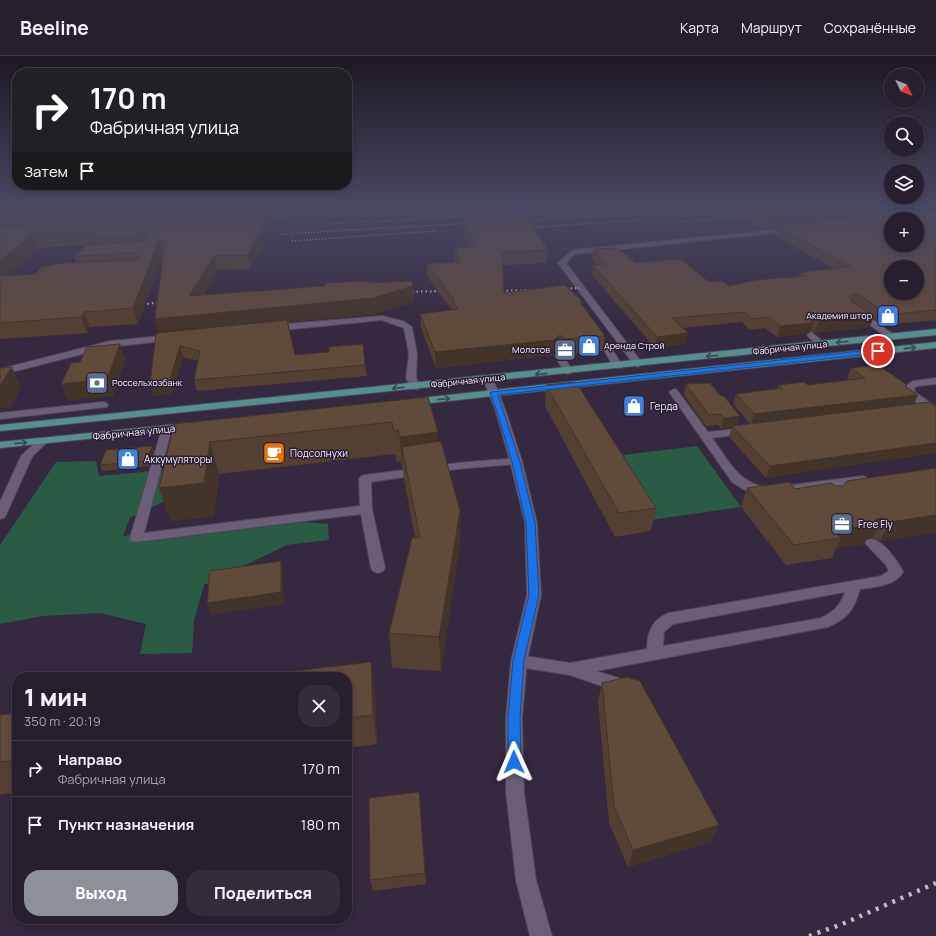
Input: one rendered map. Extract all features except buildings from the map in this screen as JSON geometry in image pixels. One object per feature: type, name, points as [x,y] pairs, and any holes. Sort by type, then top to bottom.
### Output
[{"type":"main road","name":"Фабричная улица","points":[[0,428],[638,364],[936,332]]},
{"type":"main road","name":"Фабричная улица","points":[[399,404],[936,345]]},
{"type":"main road","name":"Фабричная улица","points":[[0,445],[202,425]]},
{"type":"street","points":[[622,247],[573,252],[562,264],[638,364]]},
{"type":"street","points":[[851,308],[887,333]]},
{"type":"street","points":[[265,329],[382,318],[400,323],[408,327],[413,354],[411,378],[415,386]]},
{"type":"street","points":[[0,372],[110,344],[180,337]]},
{"type":"street","points":[[608,350],[618,366]]},
{"type":"street","points":[[558,355],[568,371]]},
{"type":"street","points":[[488,379],[500,409],[516,462],[530,523],[534,595],[519,660],[514,718],[515,792],[526,880],[541,936]]},
{"type":"street","points":[[933,407],[911,393],[909,387],[916,383],[936,381]]},
{"type":"street","points":[[674,392],[736,479],[752,489],[768,492],[876,478]]},
{"type":"street","points":[[0,416],[102,405]]},
{"type":"street","points":[[915,410],[933,407]]},
{"type":"street","points":[[705,436],[751,430],[739,420]]},
{"type":"street","points":[[167,428],[136,538],[366,508]]},
{"type":"street","points":[[0,515],[27,456],[43,441]]},
{"type":"street","points":[[378,568],[366,508],[365,479],[457,466],[516,462]]},
{"type":"street","points":[[816,486],[826,496]]},
{"type":"street","points":[[655,654],[655,632],[658,627],[669,618],[854,585],[894,576],[896,572],[892,563],[872,543]]},
{"type":"street","points":[[570,669],[823,623],[836,618],[847,607],[854,585]]},
{"type":"street","points":[[519,660],[570,669],[636,691]]},
{"type":"green space","points":[[697,446],[741,507],[644,521],[606,457]]},
{"type":"green space","points":[[96,461],[99,476],[176,469],[171,498],[130,518],[123,536],[256,518],[328,524],[329,540],[287,545],[204,585],[194,621],[192,653],[140,654],[146,624],[100,613],[43,616],[0,624],[0,545],[56,462]]},
{"type":"railway","points":[[557,289],[579,288],[575,288]]},
{"type":"railway","points":[[493,291],[539,290]]},
{"type":"railway","points":[[403,292],[449,291]]},
{"type":"railway","points":[[134,305],[167,302]]},
{"type":"railway","points":[[809,936],[840,925],[936,883]]},
{"type":"place","name":"Академия штор","points":[[888,316]]},
{"type":"place","name":"Аренда Строй","points":[[589,346]]},
{"type":"place","name":"Молотов","points":[[565,350]]},
{"type":"place","name":"Россельхозбанк","points":[[97,383]]},
{"type":"place","name":"Герда","points":[[634,406]]},
{"type":"place","name":"Подсолнухи","points":[[274,453]]},
{"type":"place","name":"Аккумуляторы","points":[[128,459]]},
{"type":"place","name":"Free Fly","points":[[842,524]]},
{"type":"route","points":[[514,762],[514,718],[519,660],[534,595],[530,523],[516,462],[494,393],[878,351]]}]
